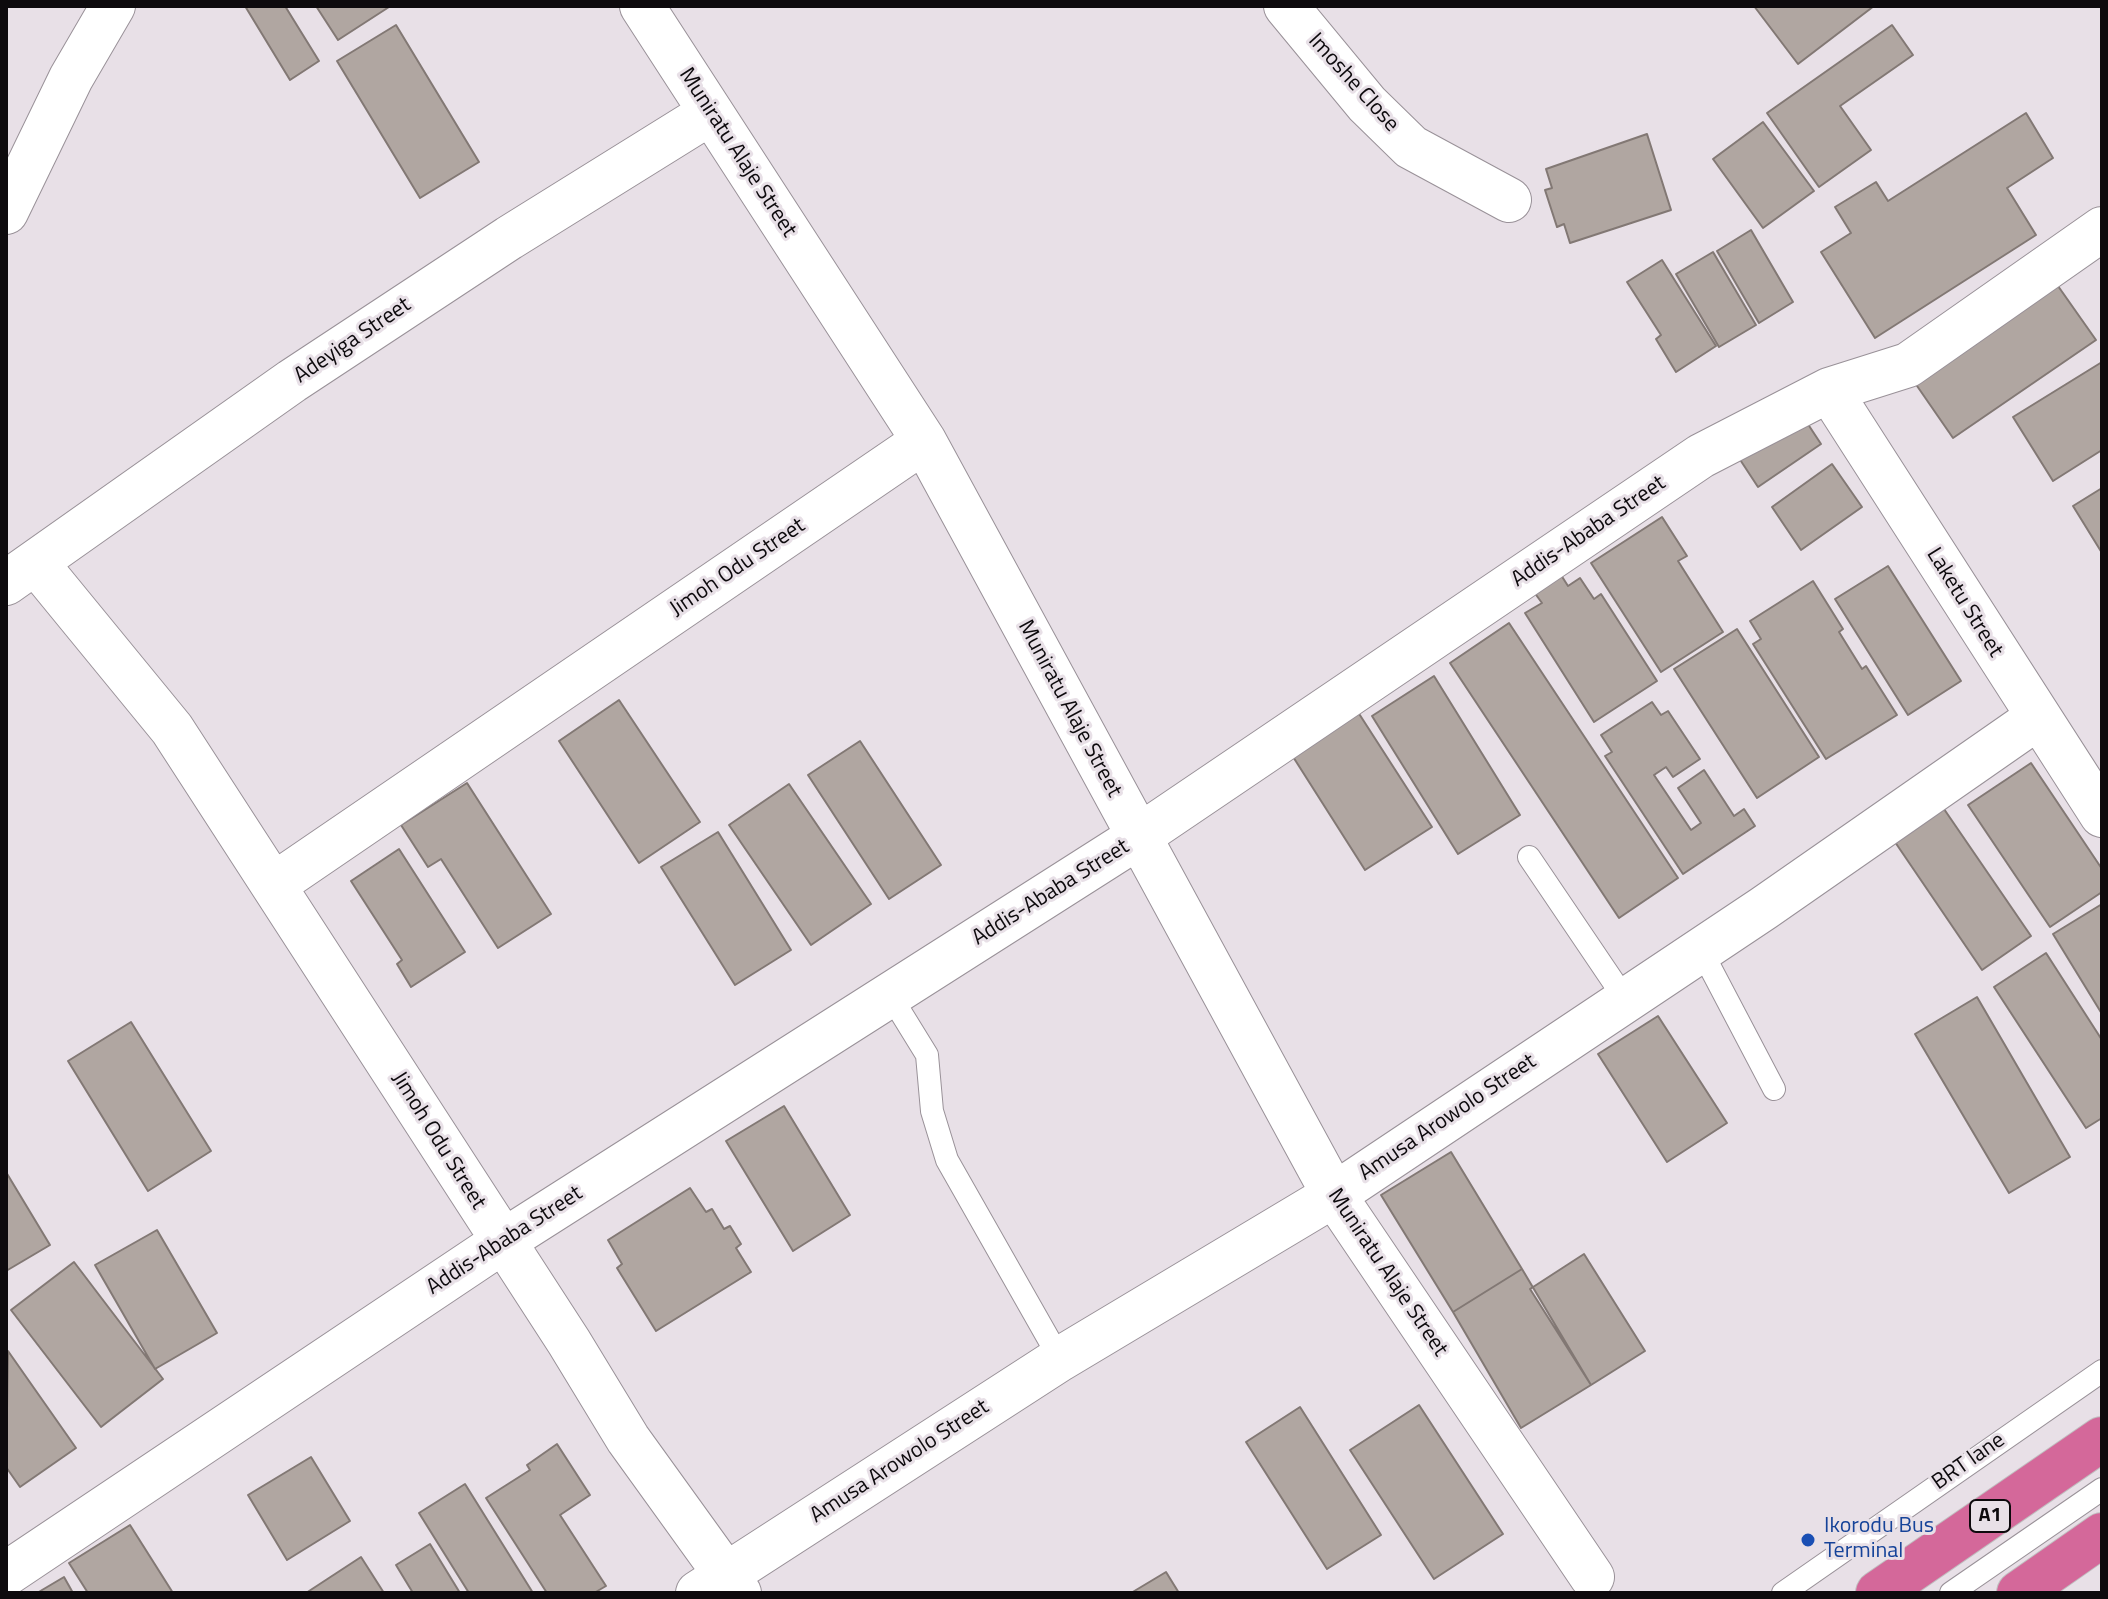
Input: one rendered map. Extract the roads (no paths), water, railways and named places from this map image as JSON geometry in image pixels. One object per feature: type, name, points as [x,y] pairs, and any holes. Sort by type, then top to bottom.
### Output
[{"type":"highway","name":"A1","points":[[1878,1593],[2102,1439]]},
{"type":"highway","points":[[2019,1593],[2102,1535]]},
{"type":"street","points":[[6,212],[71,78],[113,6]]},
{"type":"street","name":"Muniratu Alaje Street","points":[[642,6],[924,441],[1334,1195],[1592,1577]]},
{"type":"street","name":"Imoshe Close","points":[[1286,6],[1367,104],[1411,147],[1509,200]]},
{"type":"street","name":"Adeyiga Street","points":[[21,573],[292,381],[509,238],[710,113]]},
{"type":"street","name":"Addis-Ababa Street","points":[[6,1574],[502,1242],[1138,837],[1701,456],[1829,390],[1908,365],[2102,229]]},
{"type":"street","name":"Laketu Street","points":[[1829,390],[2102,815]]},
{"type":"street","name":"Jimoh Odu Street","points":[[275,884],[924,441]]},
{"type":"street","name":"Jimoh Odu Street","points":[[21,573],[172,729],[275,884],[721,1587]]},
{"type":"street","name":"Amusa Arowolo Street","points":[[721,1587],[1060,1359],[1334,1195],[1701,950],[2037,718]]},
{"type":"lane","points":[[1529,857],[1625,999]]},
{"type":"lane","points":[[1701,950],[1774,1089]]},
{"type":"lane","points":[[890,995],[927,1055],[932,1111],[947,1160],[1060,1359]]},
{"type":"lane","name":"BRT lane","points":[[1783,1593],[2102,1371]]},
{"type":"lane","points":[[1951,1593],[2102,1489]]},
{"type":"place","name":"Ikorodu Bus Terminal","points":[[1808,1540]]}]
